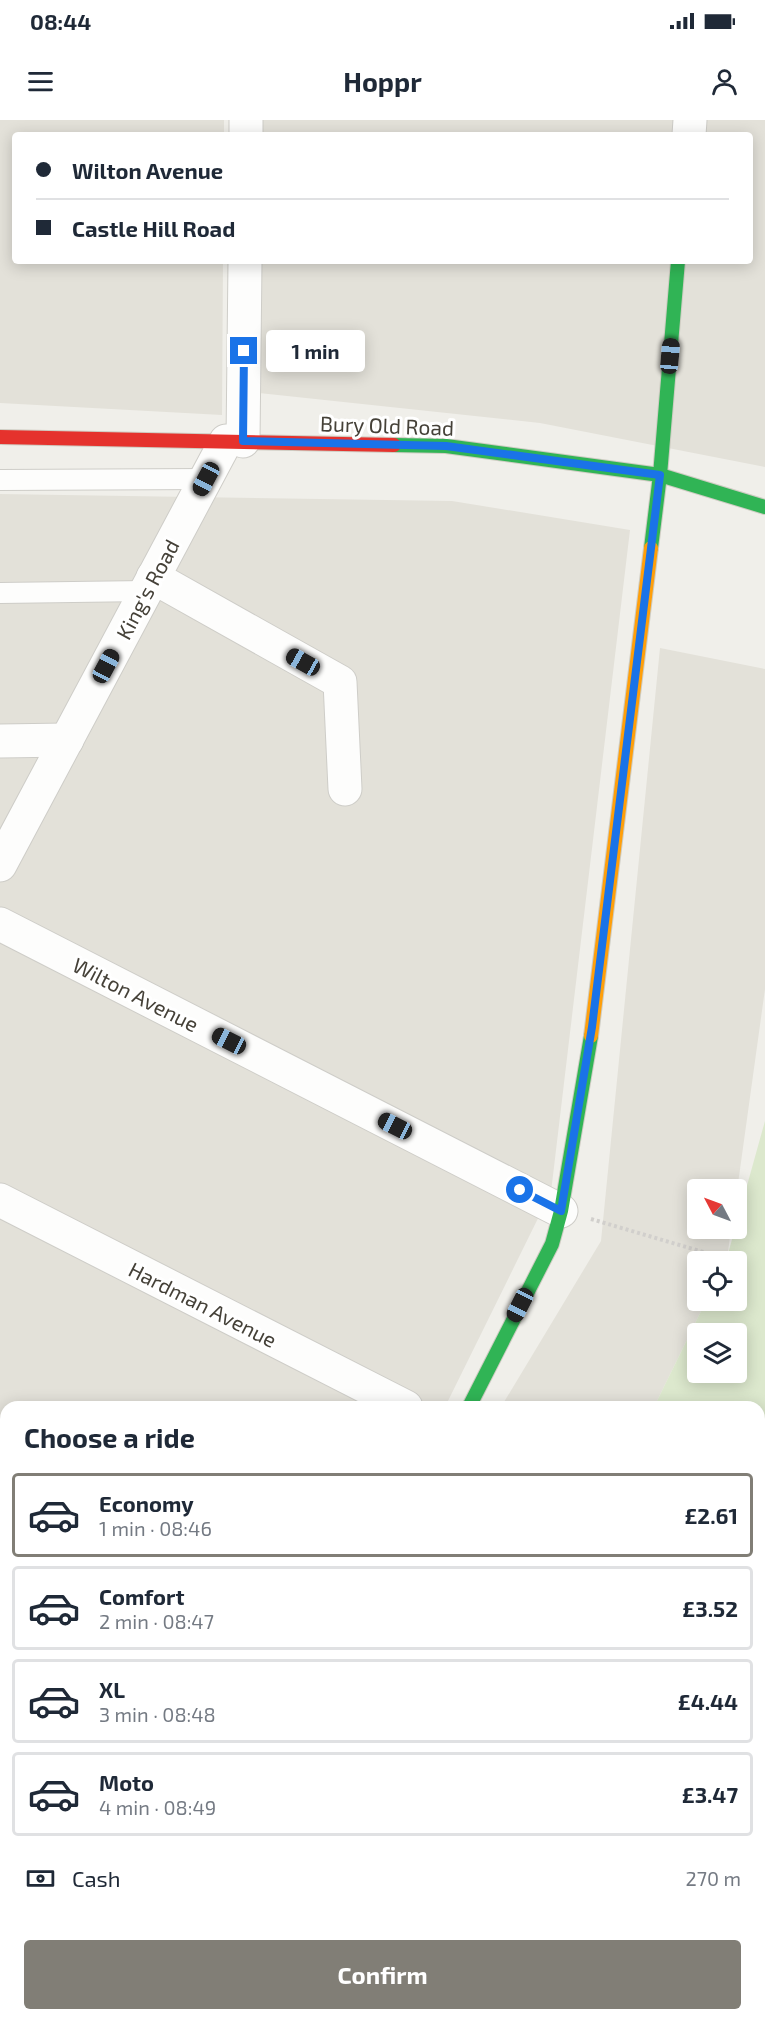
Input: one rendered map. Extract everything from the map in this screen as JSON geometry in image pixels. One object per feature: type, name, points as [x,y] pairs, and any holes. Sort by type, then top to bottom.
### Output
[{"type":"street","points":[[235,441],[245,264]]},
{"type":"street","points":[[472,1401],[552,1244],[561,1211],[592,1027],[660,475],[678,264]]},
{"type":"street","name":"Bury Old Road","points":[[0,437],[446,446],[660,475],[765,507]]},
{"type":"street","name":"King's Road","points":[[0,865],[206,479],[235,441]]},
{"type":"street","points":[[150,584],[340,682],[345,789]]},
{"type":"street","points":[[0,741],[67,741]]},
{"type":"street","name":"Wilton Avenue","points":[[0,924],[561,1211]]},
{"type":"street","name":"Hardman Avenue","points":[[0,1200],[394,1401]]},
{"type":"lane","points":[[0,480],[206,479]]},
{"type":"lane","points":[[0,593],[150,584]]},
{"type":"path","points":[[561,1211],[699,1251]]},
{"type":"shaded area","points":[[0,120],[224,120],[224,132],[12,132],[12,264],[223,264],[222,415],[0,403]]},
{"type":"shaded area","points":[[263,120],[765,120],[765,467],[540,423],[259,393],[261,264],[753,264],[753,132],[263,132]]},
{"type":"shaded area","points":[[0,494],[452,501],[630,530],[551,1192],[448,1401],[0,1401]]},
{"type":"shaded area","points":[[660,648],[765,669],[765,989],[739,1179],[687,1179],[687,1239],[730,1239],[728,1251],[687,1251],[687,1311],[701,1311],[695,1323],[687,1323],[687,1340],[657,1401],[505,1401],[601,1241]]},
{"type":"green space","points":[[765,1121],[765,1401],[657,1401],[687,1340],[687,1383],[747,1383],[747,1323],[695,1323],[701,1311],[747,1311],[747,1251],[729,1251],[732,1239],[747,1239],[747,1186]]},
{"type":"traffic: fast","points":[[651,548],[660,475],[678,264]]},
{"type":"traffic: fast","points":[[394,445],[446,446],[660,475],[765,507]]},
{"type":"traffic: fast","points":[[472,1401],[552,1244],[561,1211],[591,1036]]},
{"type":"traffic: slow","points":[[591,1036],[651,548]]},
{"type":"traffic: jam","points":[[0,437],[394,445]]},
{"type":"route","points":[[244,351],[243,441],[446,446],[660,475],[592,1027],[561,1211],[520,1190]]}]
